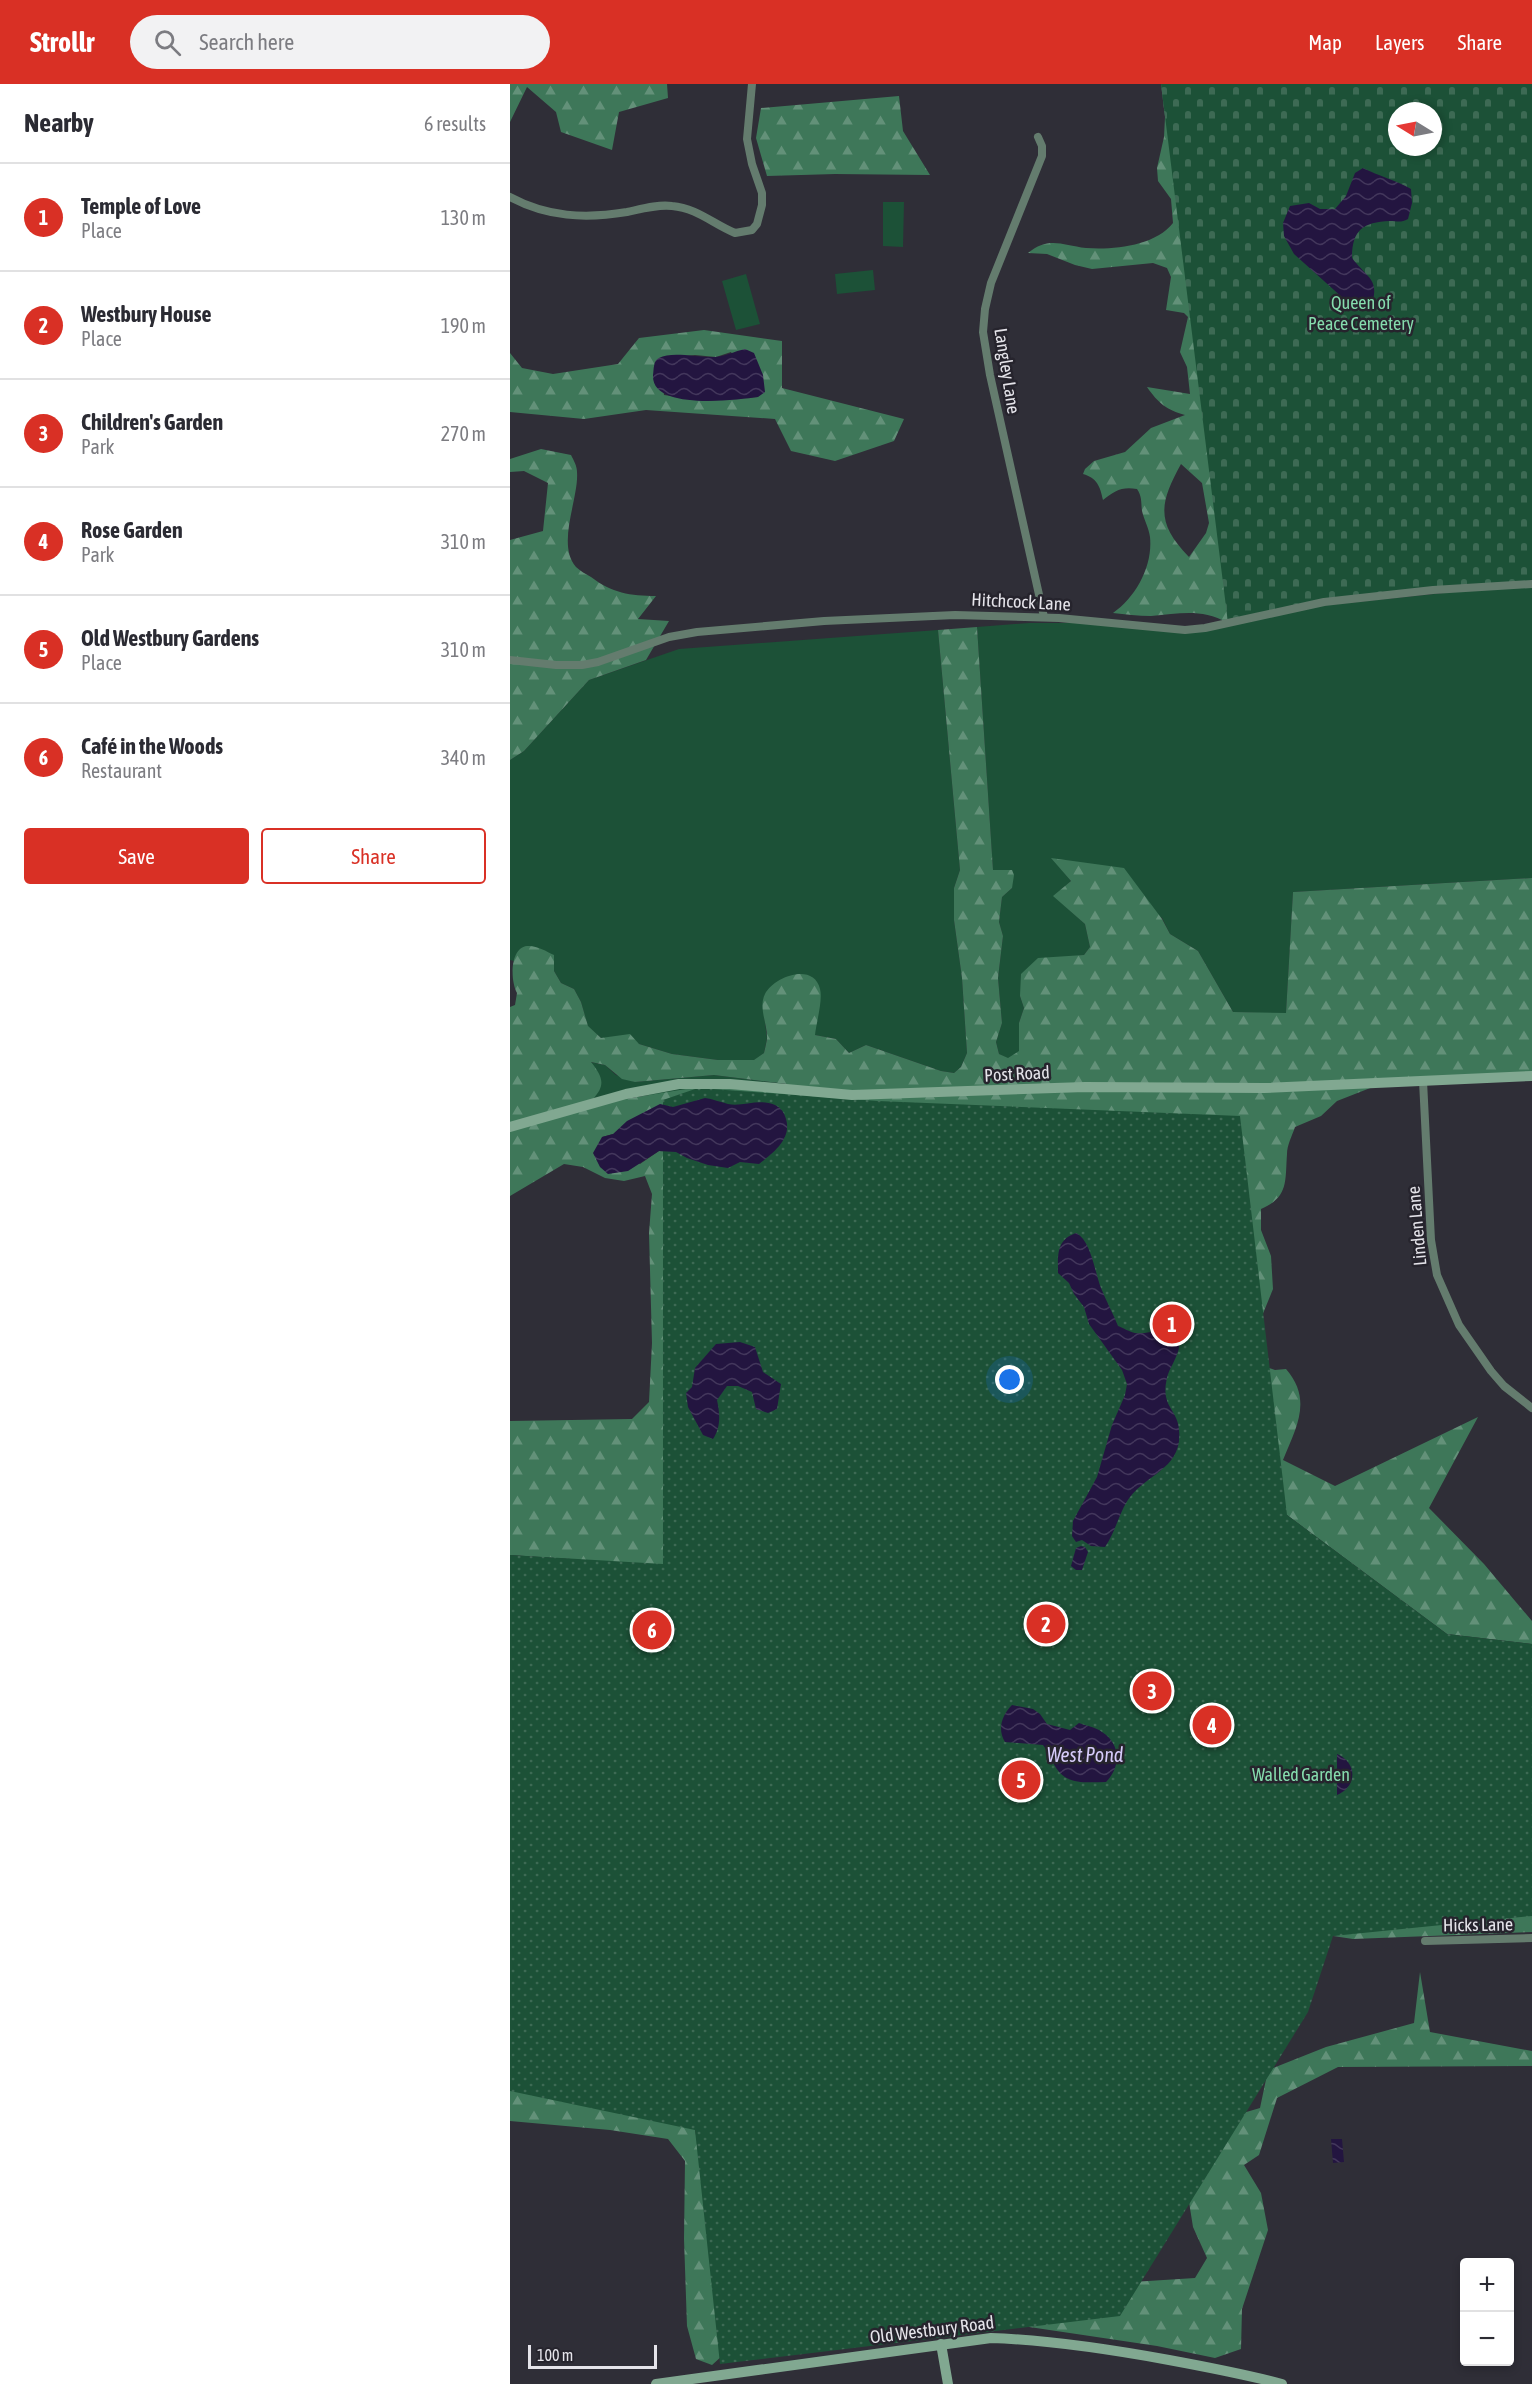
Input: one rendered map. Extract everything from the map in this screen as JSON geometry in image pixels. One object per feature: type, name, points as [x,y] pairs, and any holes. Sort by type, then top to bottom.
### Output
[{"type":"main road","name":"Post Road","points":[[510,1127],[645,1089],[703,1083],[852,1095],[1096,1087],[1264,1088],[1532,1076]]},
{"type":"main road","name":"Old Westbury Road","points":[[656,2384],[991,2338],[1063,2342],[1230,2372],[1282,2384]]},
{"type":"main road","points":[[941,2344],[948,2384]]},
{"type":"street","points":[[510,197],[542,211],[569,216],[591,216],[671,205],[693,210],[735,234],[752,230],[757,224],[762,205],[762,193],[747,140],[752,84]]},
{"type":"street","name":"Langley Lane","points":[[1038,137],[1042,146],[1042,156],[991,284],[985,309],[983,332],[990,375],[1044,617]]},
{"type":"street","name":"Hitchcock Lane","points":[[510,660],[556,665],[582,665],[598,662],[669,637],[723,628],[955,615],[1044,617],[1185,630],[1205,628],[1324,602],[1433,590],[1532,584]]},
{"type":"street","name":"Linden Lane","points":[[1423,1081],[1431,1240],[1437,1275],[1459,1325],[1491,1371],[1504,1386],[1532,1408]]},
{"type":"street","name":"Hicks Lane","points":[[1425,1941],[1532,1938]]},
{"type":"green space","points":[[510,84],[667,84],[668,98],[619,112],[612,150],[561,132],[556,112],[527,87],[510,122]]},
{"type":"green space","points":[[1161,84],[1208,84],[1228,623],[1218,618],[1199,614],[1151,616],[1113,613],[1136,590],[1146,570],[1150,548],[1149,534],[1142,511],[1141,497],[1137,489],[1118,490],[1103,500],[1097,483],[1083,474],[1094,461],[1125,452],[1151,428],[1185,415],[1163,405],[1147,387],[1190,394],[1187,367],[1180,352],[1188,317],[1184,313],[1166,310],[1171,277],[1167,268],[1153,263],[1092,269],[1047,254],[1028,253],[1049,243],[1086,248],[1121,247],[1145,242],[1165,231],[1173,223],[1171,199],[1158,181],[1157,168],[1164,137],[1165,117]],"holes":[[[1181,464],[1202,483],[1209,523],[1206,533],[1189,557],[1178,545],[1166,523],[1165,502]]]},
{"type":"green space","name":"Queen of Peace Cemetery","points":[[1161,84],[1532,84],[1532,584],[1324,602],[1228,623]]},
{"type":"green space","points":[[899,96],[903,131],[930,175],[767,176],[756,138],[761,108]]},
{"type":"green space","points":[[883,202],[904,202],[903,247],[883,246]]},
{"type":"green space","points":[[873,270],[875,290],[837,294],[835,274]]},
{"type":"green space","points":[[746,274],[760,324],[736,330],[722,281]]},
{"type":"green space","points":[[704,330],[782,341],[782,388],[904,419],[894,441],[835,461],[791,451],[775,419],[646,410],[584,419],[510,412],[510,353],[522,368],[553,374],[618,364],[639,338]],"holes":[[[731,352],[758,397],[706,401],[664,395],[659,358],[695,355],[716,357]]]},
{"type":"green space","points":[[541,449],[571,455],[576,466],[577,483],[568,546],[570,557],[576,567],[614,590],[656,596],[638,619],[669,621],[646,660],[589,680],[524,751],[510,760],[510,540],[543,531],[548,483],[524,471],[510,472],[510,459]]},
{"type":"green space","points":[[1532,584],[1532,878],[1293,892],[1286,1014],[1233,1012],[1198,951],[1170,934],[1162,918],[1052,858],[1071,881],[1054,896],[1085,924],[1090,947],[1084,955],[1070,957],[1020,996],[1024,1008],[1019,1023],[1019,1052],[1008,1059],[999,1054],[996,1042],[1002,1023],[998,978],[1003,936],[999,922],[1002,897],[1012,888],[1012,870],[993,871],[977,627],[1029,623],[1091,623],[1185,630],[1290,609]]},
{"type":"green space","points":[[977,627],[993,870],[1012,870],[1014,875],[1012,888],[1002,897],[999,922],[1003,936],[998,978],[1002,1023],[996,1042],[999,1054],[1008,1058],[1019,1051],[1019,1023],[1024,1008],[1020,996],[1021,974],[1038,958],[1084,955],[1090,947],[1085,924],[1053,896],[1071,881],[1051,858],[1124,868],[1162,919],[1170,934],[1198,951],[1233,1012],[1286,1013],[1293,892],[1532,878],[1532,1076],[1383,1083],[1337,1101],[1321,1116],[1295,1127],[1288,1147],[1284,1187],[1277,1199],[1261,1209],[1261,1230],[1271,1256],[1273,1289],[1253,1338],[1258,1364],[1275,1370],[1286,1369],[1299,1392],[1300,1414],[1283,1460],[1335,1486],[1478,1417],[1429,1508],[1484,1564],[1532,1621],[1532,1644],[1447,1634],[1287,1515],[666,1578],[571,1559],[510,1555],[510,1421],[632,1419],[649,1402],[652,1343],[649,1233],[652,1194],[645,1176],[624,1181],[605,1178],[583,1167],[564,1164],[510,1196],[510,1007],[515,1005],[517,993],[513,980],[513,965],[517,952],[521,948],[530,946],[554,955],[554,971],[561,983],[574,989],[581,1002],[588,1026],[601,1038],[630,1034],[639,1044],[672,1054],[718,1060],[754,1060],[764,1053],[767,1039],[762,1005],[765,994],[785,977],[802,974],[816,981],[820,989],[815,1035],[836,1039],[849,1053],[866,1045],[941,1071],[954,1073],[961,1067],[967,1053],[962,978],[954,920],[954,888],[960,870],[938,630]],"holes":[[[591,1062],[605,1065],[622,1079],[635,1082],[714,1075],[787,1084],[704,1086],[625,1099],[592,1100],[600,1090],[601,1081]],[[613,1134],[676,1152],[659,1151],[640,1164],[602,1137]]]},
{"type":"green space","points":[[938,630],[960,870],[954,888],[954,920],[962,978],[967,1053],[961,1067],[954,1073],[941,1071],[866,1045],[849,1053],[836,1039],[815,1035],[763,1006],[767,1038],[764,1053],[755,1060],[718,1060],[672,1054],[639,1044],[601,1038],[588,1027],[581,1002],[574,989],[561,983],[554,971],[510,960],[510,760],[524,751],[589,680],[679,649]]},
{"type":"green space","points":[[590,1062],[605,1065],[616,1075],[635,1082],[714,1075],[787,1084],[592,1100]]},
{"type":"green space","name":"Walled Garden","points":[[698,1088],[878,1101],[1240,1116],[1287,1515],[1447,1634],[1532,1644],[1532,1916],[1333,1936],[1308,2012],[1120,2316],[720,2364],[695,2130],[510,2091],[510,1555],[663,1564],[663,1100]]},
{"type":"green space","points":[[1532,1888],[1532,1932],[1353,1939],[1333,1936]]},
{"type":"green space","points":[[665,1959],[733,2346],[712,2365],[696,2359],[687,2326],[684,2239],[685,2161],[668,2139],[610,2130],[510,2121],[510,2071]]},
{"type":"green space","points":[[1420,1972],[1430,2032],[1532,2051],[1532,2066],[1338,2067],[1277,2098],[1259,2155],[1244,2165],[1261,2193],[1268,2230],[1242,2309],[1241,2349],[1215,2358],[1157,2346],[1003,2323],[1101,2284],[1195,2278],[1207,2258],[1193,2227],[1189,2202],[1202,2125],[1260,2108],[1268,2070],[1326,2047],[1414,2023]]},
{"type":"water","points":[[1363,168],[1411,189],[1412,203],[1408,219],[1372,223],[1360,230],[1354,241],[1352,258],[1374,286],[1370,310],[1354,308],[1294,254],[1284,236],[1283,223],[1290,206],[1309,203],[1320,209],[1335,209],[1346,196],[1355,173]]},
{"type":"water","points":[[745,349],[754,353],[763,375],[765,392],[758,397],[696,401],[665,394],[656,386],[653,375],[656,361],[659,358],[678,355],[718,357]]},
{"type":"water","points":[[705,1098],[734,1105],[763,1102],[779,1107],[786,1119],[784,1139],[759,1164],[740,1162],[728,1168],[708,1165],[676,1152],[659,1151],[628,1171],[608,1174],[600,1167],[593,1153],[602,1137],[613,1134],[627,1121],[660,1104],[673,1107]]},
{"type":"water","points":[[1076,1233],[1089,1250],[1101,1288],[1118,1326],[1135,1333],[1159,1331],[1169,1333],[1175,1337],[1179,1346],[1168,1373],[1165,1388],[1167,1402],[1178,1423],[1179,1443],[1170,1462],[1130,1497],[1105,1547],[1091,1546],[1082,1540],[1076,1542],[1072,1536],[1073,1521],[1097,1477],[1127,1384],[1122,1370],[1089,1324],[1084,1307],[1069,1283],[1058,1273],[1058,1254],[1062,1244],[1069,1236]]},
{"type":"water","points":[[740,1342],[755,1347],[763,1372],[781,1384],[777,1409],[768,1413],[756,1409],[752,1392],[738,1386],[727,1386],[717,1400],[719,1420],[713,1439],[703,1435],[688,1407],[686,1393],[692,1387],[695,1368],[716,1344]]},
{"type":"water","points":[[1085,1547],[1088,1552],[1082,1570],[1076,1570],[1071,1566],[1076,1548]]},
{"type":"water","name":"West Pond","points":[[1012,1705],[1033,1709],[1047,1724],[1070,1730],[1079,1723],[1102,1732],[1116,1749],[1116,1763],[1111,1776],[1106,1782],[1071,1780],[1055,1766],[1043,1745],[1005,1742],[1001,1727]]},
{"type":"water","points":[[1337,1754],[1349,1763],[1352,1775],[1348,1786],[1337,1795]]},
{"type":"water","points":[[1331,2139],[1342,2139],[1344,2162],[1333,2163]]},
{"type":"place","name":"Temple of Love","points":[[1172,1324]]},
{"type":"place","name":"Westbury House","points":[[1046,1624]]},
{"type":"place","name":"Café in the Woods","points":[[652,1630]]},
{"type":"place","name":"Children's Garden","points":[[1152,1691]]},
{"type":"place","name":"Rose Garden","points":[[1212,1725]]},
{"type":"place","name":"Old Westbury Gardens","points":[[1021,1780]]}]
